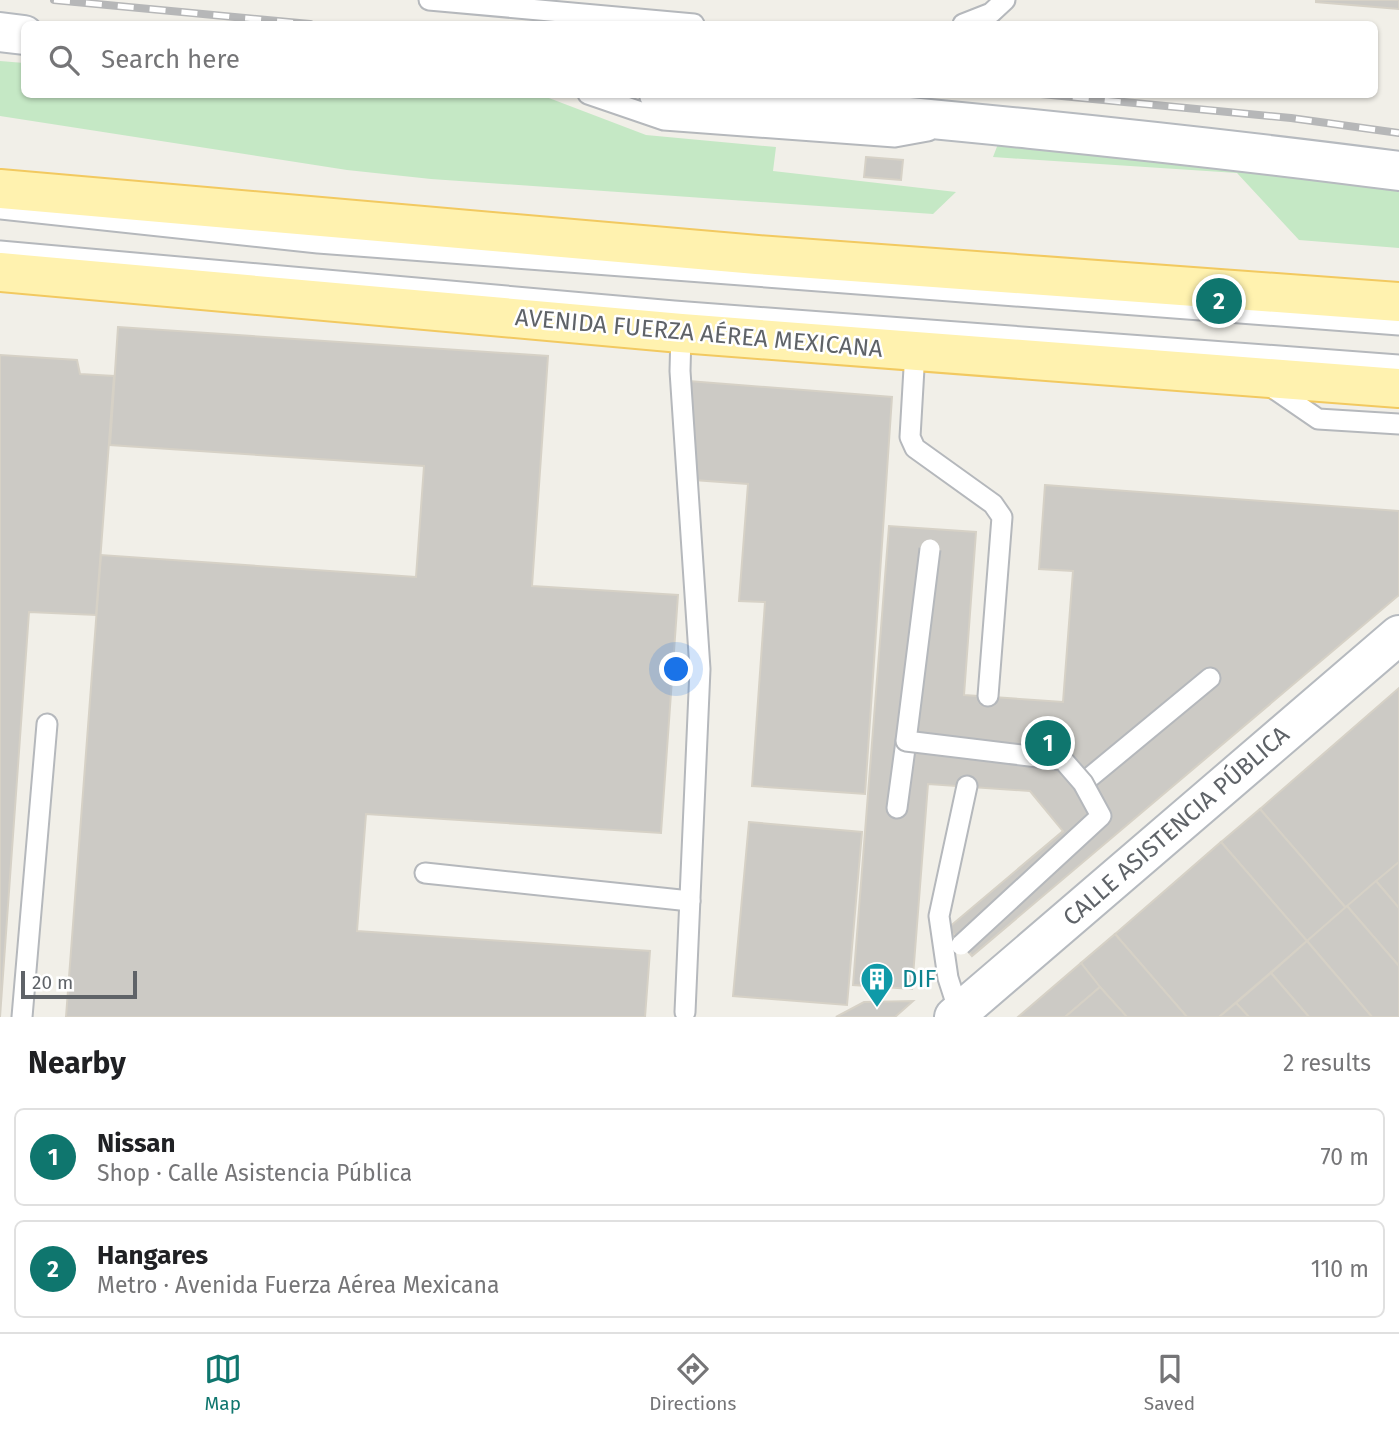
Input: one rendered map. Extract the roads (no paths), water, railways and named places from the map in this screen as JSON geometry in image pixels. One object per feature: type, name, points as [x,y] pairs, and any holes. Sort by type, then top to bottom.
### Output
[{"type":"main road","points":[[0,189],[757,255],[1399,302]]},
{"type":"main road","name":"AVENIDA FUERZA AÉREA MEXICANA","points":[[0,272],[681,333],[1399,388]]},
{"type":"street","points":[[0,33],[21,35]]},
{"type":"street","points":[[705,98],[978,122],[1259,153],[1399,172]]},
{"type":"street","name":"CALLE ASISTENCIA PÚBLICA","points":[[956,1014],[1399,635]]},
{"type":"lane","points":[[429,0],[661,21]]},
{"type":"lane","points":[[970,21],[991,13],[1005,0]]},
{"type":"lane","points":[[600,98],[664,120],[894,138],[978,122]]},
{"type":"lane","points":[[0,209],[318,243],[1399,326]]},
{"type":"lane","points":[[0,251],[674,311],[1399,365]]},
{"type":"lane","points":[[681,333],[680,371],[700,669],[685,1012]]},
{"type":"lane","points":[[915,351],[910,437],[915,448],[993,504],[1002,517],[988,696]]},
{"type":"lane","points":[[1258,377],[1318,419],[1399,424]]},
{"type":"lane","points":[[897,808],[930,549]]},
{"type":"lane","points":[[1083,783],[1210,678]]},
{"type":"lane","points":[[22,1017],[47,724]]},
{"type":"lane","points":[[905,740],[1063,760],[1083,783],[1101,816],[945,960]]},
{"type":"lane","points":[[956,1014],[939,916],[967,786]]},
{"type":"lane","points":[[425,873],[690,901]]},
{"type":"railway","points":[[54,0],[278,21]]},
{"type":"railway","points":[[1083,98],[1291,118],[1399,133]]},
{"type":"place","name":"Hangares","points":[[1219,301]]},
{"type":"place","name":"Nissan","points":[[1048,743]]},
{"type":"place","name":"DIF","points":[[877,1009]]}]
